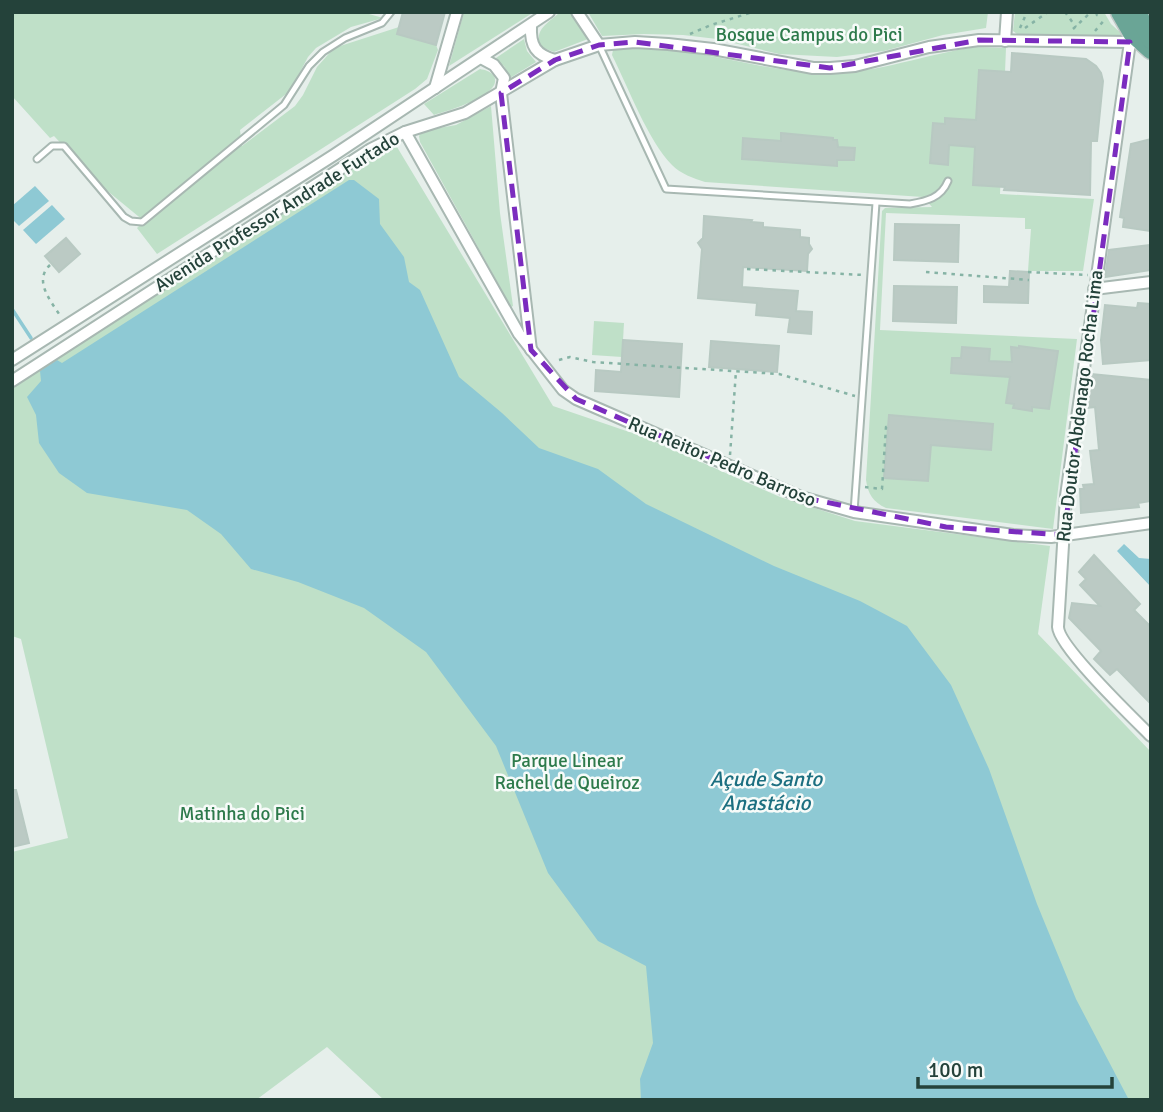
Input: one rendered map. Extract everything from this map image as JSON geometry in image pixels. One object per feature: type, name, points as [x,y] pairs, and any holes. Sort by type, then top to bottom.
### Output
[{"type":"main road","points":[[1137,12],[1141,42]]},
{"type":"main road","points":[[1113,15],[1141,42]]},
{"type":"street","points":[[435,88],[457,12]]},
{"type":"street","name":"Avenida Professor Andrade Furtado","points":[[12,360],[550,12]]},
{"type":"street","points":[[577,12],[599,46]]},
{"type":"street","points":[[1005,41],[1007,12]]},
{"type":"street","points":[[531,26],[531,42],[534,48],[539,54],[555,60]]},
{"type":"street","name":"Avenida Professor Andrade Furtado","points":[[12,381],[371,149],[405,132],[465,113],[555,60],[599,46],[635,42],[668,44],[713,49],[813,68],[830,68],[855,66],[929,47],[979,40],[1141,42]]},
{"type":"street","name":"Rua Doutor Abdenago Rocha Lima","points":[[1141,42],[1094,289],[1066,495],[1058,633],[1151,736]]},
{"type":"street","points":[[481,58],[499,70],[504,78],[501,93],[531,349]]},
{"type":"street","name":"Rua Reitor Pedro Barroso","points":[[405,132],[519,334],[563,390],[576,399],[801,497],[854,512],[1013,536],[1064,535],[1151,523]]},
{"type":"street","points":[[1094,289],[1151,282]]},
{"type":"lane","points":[[37,159],[52,146],[64,146],[124,217],[142,222],[284,105],[309,66],[323,52],[345,38],[382,23],[391,12]]},
{"type":"lane","points":[[599,46],[666,189],[876,203],[920,202],[938,196],[948,181]]},
{"type":"lane","points":[[854,512],[876,203]]},
{"type":"path","points":[[668,44],[711,25],[753,12]]},
{"type":"path","points":[[1027,12],[1017,34],[1048,12]]},
{"type":"path","points":[[1065,12],[1076,27]]},
{"type":"path","points":[[1066,36],[1093,12],[1097,15],[1102,12]]},
{"type":"path","points":[[1090,37],[1113,15]]},
{"type":"path","points":[[50,265],[42,280],[54,305]]},
{"type":"path","points":[[747,270],[870,275]]},
{"type":"path","points":[[926,272],[1029,280]]},
{"type":"path","points":[[1028,272],[1096,275]]},
{"type":"path","points":[[559,360],[570,357],[593,362],[779,374],[862,398]]},
{"type":"path","points":[[730,457],[736,371]]},
{"type":"path","points":[[865,487],[882,489],[888,427]]},
{"type":"highlighted area","points":[[979,40],[1130,42],[1064,535],[946,527],[801,497],[576,399],[531,350],[501,93],[555,60],[599,45],[635,42],[830,68]]},
{"type":"green space","points":[[12,12],[362,12],[383,18],[351,27],[316,48],[308,57],[290,91],[240,130],[242,146],[295,106],[317,67],[334,48],[399,27],[398,34],[436,45],[438,50],[427,79],[415,89],[157,254],[137,228],[144,221],[99,184],[54,136],[50,138],[12,96]]},
{"type":"green space","points":[[464,12],[534,12],[449,66]]},
{"type":"green space","points":[[560,12],[572,12],[588,39],[554,52],[541,47],[539,35],[543,27]]},
{"type":"green space","name":"Bosque Campus do Pici","points":[[588,12],[988,12],[986,28],[943,35],[884,51],[837,57],[779,54],[717,39],[683,35],[602,36]]},
{"type":"green space","points":[[1015,12],[1104,12],[1111,24],[1123,35],[1017,34],[1013,31]]},
{"type":"green space","points":[[524,39],[527,51],[536,62],[510,78],[504,66],[493,60]]},
{"type":"green space","points":[[976,47],[1006,48],[1000,194],[1094,199],[1083,271],[1028,271],[1031,229],[1025,229],[1025,218],[886,213],[880,330],[1077,339],[1053,529],[886,508],[874,500],[868,489],[866,480],[882,211],[885,208],[932,207],[923,197],[705,182],[687,175],[663,155],[639,113],[612,55],[613,50],[664,49],[790,70],[841,73]]},
{"type":"green space","points":[[480,69],[492,74],[495,83],[483,96],[434,115],[424,104]]},
{"type":"green space","points":[[491,106],[511,307],[419,136],[422,131],[456,125]]},
{"type":"green space","name":"Parque Linear Rachel de Queiroz","points":[[386,146],[397,147],[553,406],[647,438],[780,497],[855,521],[1050,546],[1038,634],[1151,752],[1151,1100],[384,1100],[327,1047],[256,1100],[12,1100],[12,852],[68,838],[21,639],[12,636],[12,388]]},
{"type":"green space","points":[[594,321],[624,323],[622,357],[592,355]]},
{"type":"water","name":"Açude Santo Anastácio","points":[[349,180],[354,180],[379,199],[380,224],[404,257],[409,282],[420,290],[459,377],[539,448],[598,469],[646,504],[774,566],[860,601],[907,626],[951,685],[989,769],[1037,904],[1076,999],[1129,1100],[641,1100],[640,1079],[653,1043],[646,966],[598,941],[548,873],[496,746],[426,652],[364,608],[298,582],[251,569],[221,534],[187,510],[87,493],[59,473],[39,443],[36,415],[27,397],[41,381],[40,371],[57,360],[62,363]]},
{"type":"water","points":[[35,186],[49,201],[19,226],[12,219],[12,206]]},
{"type":"water","points":[[52,205],[65,219],[36,244],[23,230]]},
{"type":"water","points":[[1124,544],[1139,558],[1151,559],[1151,587],[1117,551]]},
{"type":"building","points":[[403,12],[445,12],[436,45],[397,34]]},
{"type":"building","points":[[1012,53],[1086,59],[1101,73],[1103,81],[1097,141],[1091,141],[1090,195],[1004,190],[1005,187],[973,185],[975,147],[949,145],[948,165],[930,163],[933,123],[945,124],[945,118],[976,120],[979,70],[1011,72]]},
{"type":"building","points":[[781,133],[833,138],[837,140],[838,147],[855,148],[854,160],[837,160],[837,166],[742,159],[743,138],[781,141]]},
{"type":"building","points":[[1151,139],[1151,231],[1123,227],[1124,218],[1120,217],[1131,144]]},
{"type":"building","points":[[704,216],[752,220],[751,222],[763,223],[763,227],[800,230],[800,237],[809,238],[812,249],[808,254],[807,271],[743,267],[742,287],[798,291],[796,311],[812,312],[811,334],[788,332],[790,318],[756,315],[757,303],[698,298],[702,249],[698,243],[703,238]]},
{"type":"building","points":[[895,224],[959,225],[958,262],[894,260]]},
{"type":"building","points":[[66,238],[80,254],[59,272],[45,256]]},
{"type":"building","points":[[1151,245],[1151,270],[1105,277],[1109,250]]},
{"type":"building","points":[[1010,271],[1029,272],[1028,303],[984,302],[984,286],[1009,287]]},
{"type":"building","points":[[894,286],[957,287],[956,323],[893,321]]},
{"type":"building","points":[[1138,303],[1151,304],[1151,360],[1103,364],[1101,340],[1105,305],[1137,308]]},
{"type":"building","points":[[623,340],[682,344],[679,397],[595,391],[596,370],[621,372]]},
{"type":"building","points":[[711,341],[779,346],[777,372],[709,367]]},
{"type":"building","points":[[962,347],[990,349],[989,361],[1012,362],[1011,347],[1058,351],[1049,409],[1032,407],[1032,411],[1013,408],[1014,404],[1006,403],[1010,377],[951,373],[952,358],[961,358]]},
{"type":"building","points":[[1091,374],[1151,380],[1151,501],[1138,503],[1139,507],[1081,513],[1080,489],[1084,489],[1083,485],[1094,484],[1090,451],[1099,450],[1095,407],[1086,408]]},
{"type":"building","points":[[889,415],[993,424],[991,450],[931,445],[928,481],[884,478]]},
{"type":"building","points":[[1094,555],[1140,604],[1134,610],[1151,627],[1151,704],[1117,669],[1110,675],[1094,659],[1101,651],[1069,618],[1072,603],[1100,606],[1080,585],[1086,579],[1079,572]]},
{"type":"building","points":[[12,790],[16,790],[29,843],[12,847]]},
{"type":"waterway","points":[[12,309],[31,338]]},
{"type":"park label","name":"Matinha do Pici","points":[[242,814]]}]
